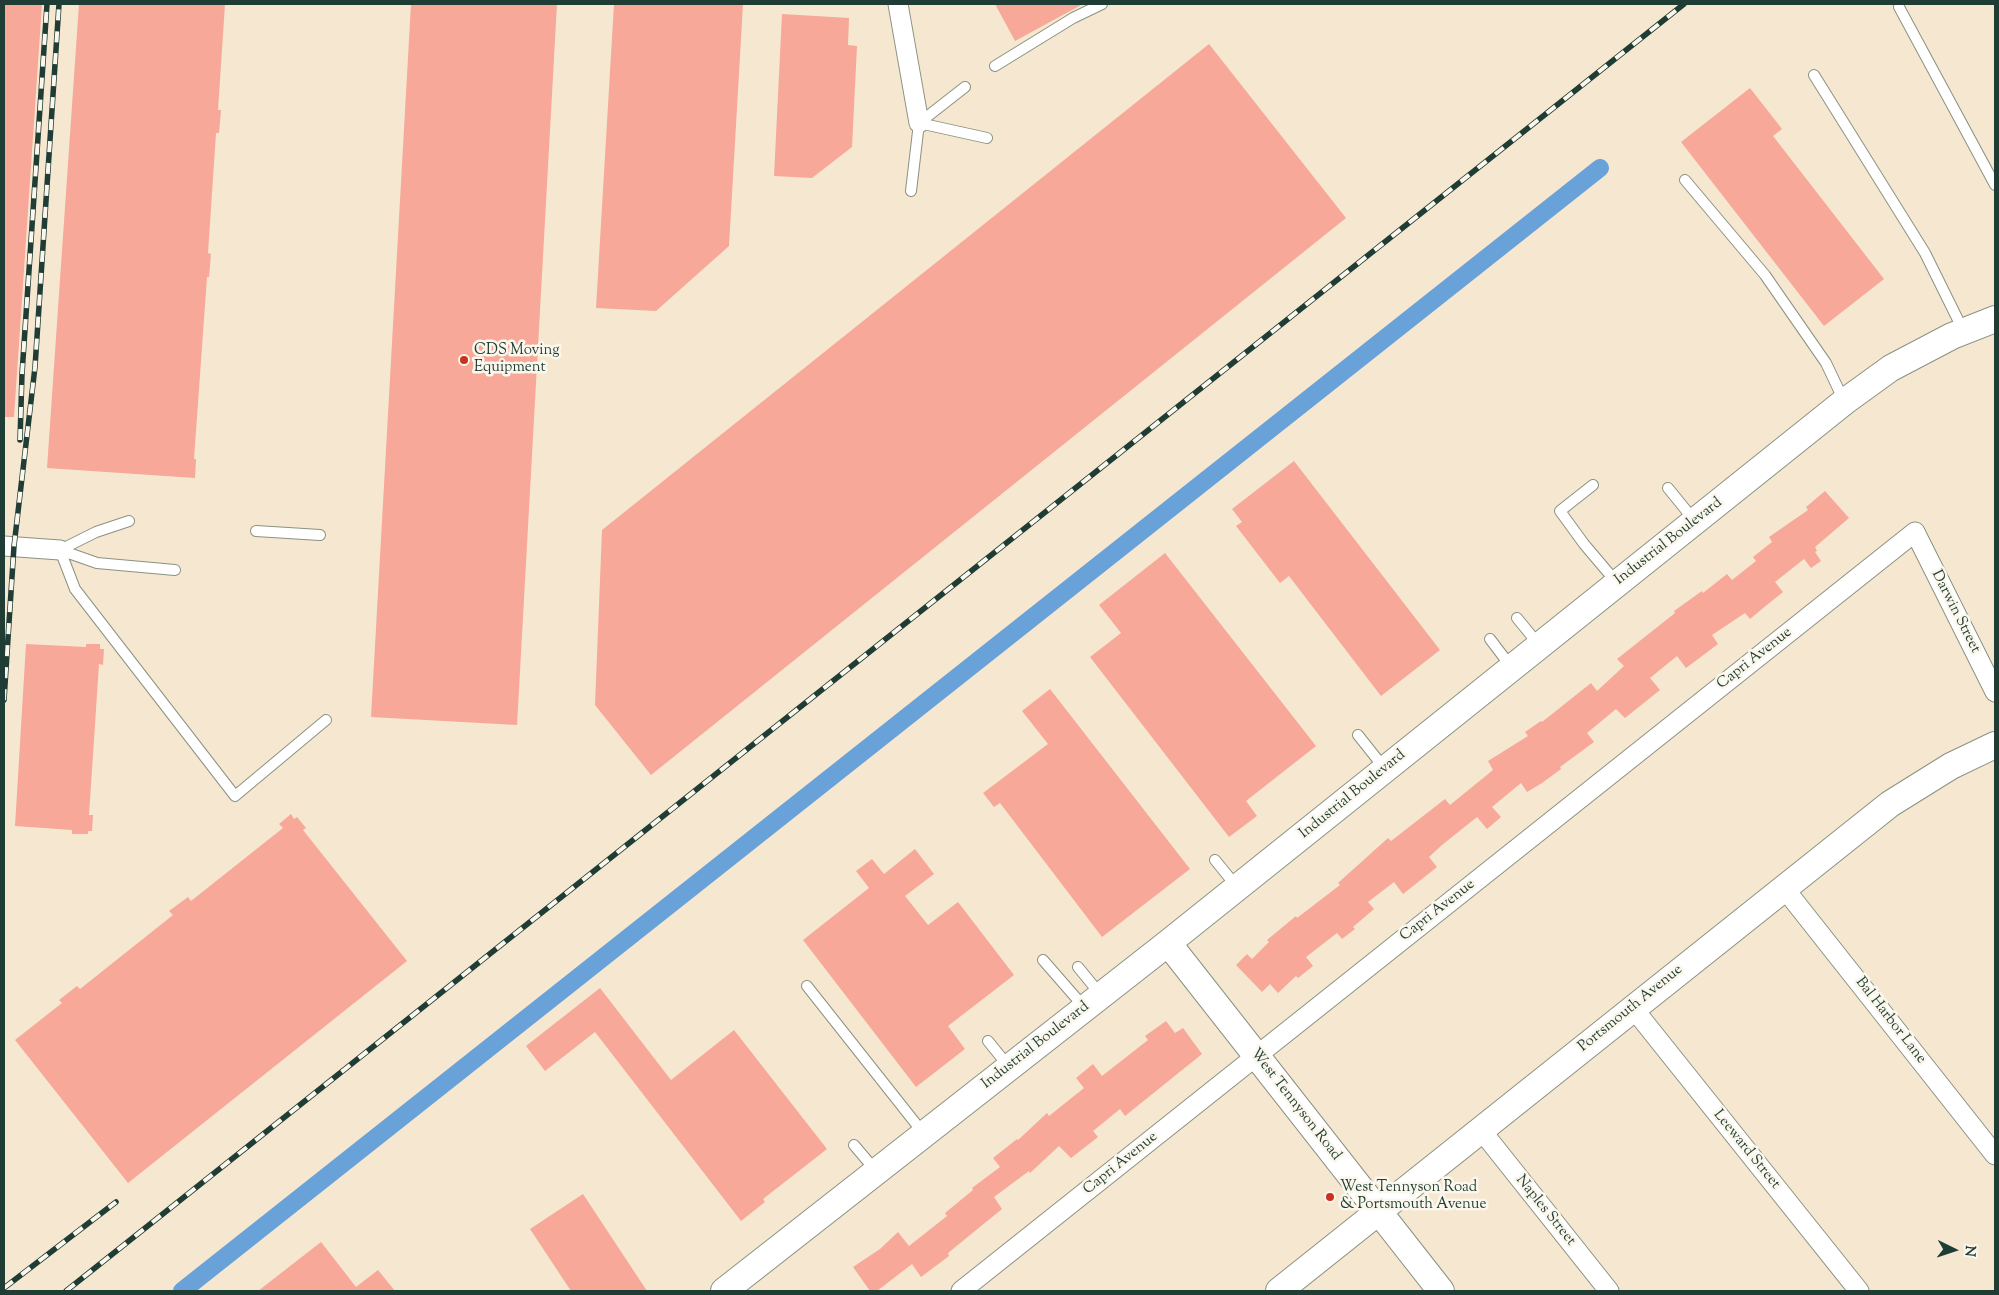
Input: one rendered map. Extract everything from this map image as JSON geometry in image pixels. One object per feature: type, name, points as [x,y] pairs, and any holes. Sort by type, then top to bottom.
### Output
[{"type":"main road","name":"Industrial Boulevard","points":[[724,1291],[1168,943],[1844,402],[1891,368],[1964,331],[1995,319]]},
{"type":"main road","name":"Portsmouth Avenue","points":[[1279,1291],[1890,804],[1951,766],[1995,745]]},
{"type":"main road","name":"West Tennyson Road","points":[[1168,943],[1441,1291]]},
{"type":"street","points":[[898,4],[920,123]]},
{"type":"street","name":"Darwin Street","points":[[1915,532],[1995,692]]},
{"type":"street","name":"Capri Avenue","points":[[961,1291],[1915,532]]},
{"type":"street","points":[[4,546],[60,550]]},
{"type":"street","name":"Bal Harbor Lane","points":[[1784,888],[1995,1155]]},
{"type":"street","name":"Leeward Street","points":[[1633,1008],[1859,1291]]},
{"type":"street","name":"Naples Street","points":[[1481,1130],[1609,1291]]},
{"type":"lane","points":[[995,66],[1073,18],[1102,4]]},
{"type":"lane","points":[[1899,7],[1995,185]]},
{"type":"lane","points":[[1814,75],[1925,254],[1964,331]]},
{"type":"lane","points":[[911,191],[920,123],[965,87]]},
{"type":"lane","points":[[920,123],[987,138]]},
{"type":"lane","points":[[1685,180],[1765,275],[1826,363],[1844,402]]},
{"type":"lane","points":[[1592,485],[1560,511],[1584,544],[1617,583]]},
{"type":"lane","points":[[1668,488],[1695,522]]},
{"type":"lane","points":[[60,550],[96,532],[129,521]]},
{"type":"lane","points":[[256,531],[320,535]]},
{"type":"lane","points":[[60,550],[96,563],[175,570]]},
{"type":"lane","points":[[60,550],[75,589],[235,796],[326,720]]},
{"type":"lane","points":[[1517,618],[1540,646]]},
{"type":"lane","points":[[1490,639],[1512,668]]},
{"type":"lane","points":[[1358,735],[1385,769]]},
{"type":"lane","points":[[1215,860],[1237,887]]},
{"type":"lane","points":[[1043,960],[1093,1001]]},
{"type":"lane","points":[[1078,967],[1093,1001]]},
{"type":"lane","points":[[807,986],[924,1134]]},
{"type":"lane","points":[[988,1041],[1009,1067]]},
{"type":"lane","points":[[854,1145],[876,1172]]},
{"type":"building","points":[[4,4],[42,4],[14,417],[4,417]]},
{"type":"building","points":[[79,4],[225,4],[218,110],[221,110],[219,133],[216,133],[208,253],[211,254],[209,277],[207,277],[194,459],[196,459],[195,478],[47,468]]},
{"type":"building","name":"CDS Moving Equipment","points":[[411,4],[557,4],[517,725],[371,717]]},
{"type":"building","points":[[614,4],[743,4],[729,246],[656,311],[596,308]]},
{"type":"building","points":[[995,4],[1083,4],[1015,41]]},
{"type":"building","points":[[782,14],[849,18],[848,45],[857,46],[852,147],[812,178],[774,176]]},
{"type":"building","points":[[1209,44],[1346,218],[651,775],[595,705],[602,530]]},
{"type":"building","points":[[1750,88],[1782,129],[1773,136],[1884,279],[1824,326],[1681,142]]},
{"type":"building","points":[[1294,461],[1440,650],[1381,696],[1289,576],[1280,583],[1236,526],[1242,522],[1232,509]]},
{"type":"building","points":[[1825,491],[1849,518],[1815,547],[1817,551],[1815,552],[1821,561],[1811,568],[1804,559],[1775,582],[1783,592],[1750,619],[1745,613],[1712,635],[1718,644],[1686,668],[1677,656],[1650,678],[1660,690],[1625,718],[1616,709],[1587,733],[1594,742],[1542,783],[1527,792],[1521,783],[1492,807],[1501,817],[1487,829],[1477,817],[1429,857],[1437,867],[1403,894],[1394,882],[1368,902],[1374,909],[1353,927],[1355,929],[1342,939],[1337,933],[1306,957],[1313,966],[1298,978],[1296,976],[1278,993],[1270,984],[1262,992],[1236,965],[1247,954],[1252,959],[1269,942],[1267,940],[1296,916],[1297,918],[1340,885],[1338,883],[1388,838],[1391,841],[1445,799],[1450,805],[1493,770],[1488,761],[1528,736],[1525,732],[1542,722],[1591,683],[1597,691],[1624,666],[1617,659],[1675,613],[1674,611],[1702,591],[1703,593],[1727,574],[1732,580],[1756,561],[1753,557],[1772,542],[1769,537],[1808,510],[1806,507]]},
{"type":"building","points":[[1165,553],[1316,746],[1246,801],[1257,816],[1229,837],[1090,657],[1121,633],[1099,605]]},
{"type":"building","points":[[26,644],[86,647],[86,644],[100,644],[100,649],[104,649],[103,665],[99,664],[89,815],[93,815],[92,831],[88,831],[88,834],[72,834],[72,830],[15,826]]},
{"type":"building","points":[[1050,689],[1190,869],[1102,937],[1000,803],[994,807],[983,793],[1048,744],[1022,711]]},
{"type":"building","points":[[291,814],[294,819],[297,817],[306,828],[303,830],[407,961],[128,1183],[15,1040],[62,1003],[59,1000],[77,986],[80,989],[173,915],[169,911],[188,897],[191,901],[283,828],[279,824]]},
{"type":"building","points":[[915,849],[934,874],[905,896],[928,925],[958,902],[1014,975],[948,1026],[965,1049],[916,1087],[803,940],[869,888],[856,871],[872,859],[884,874]]},
{"type":"building","points":[[600,988],[671,1080],[734,1030],[827,1149],[763,1199],[765,1202],[741,1221],[595,1032],[545,1071],[526,1046]]},
{"type":"building","points":[[1166,1021],[1175,1033],[1183,1028],[1202,1054],[1125,1116],[1120,1109],[1093,1131],[1098,1137],[1071,1158],[1059,1146],[1030,1173],[1029,1171],[994,1197],[1002,1209],[948,1253],[949,1256],[921,1277],[912,1264],[877,1291],[870,1291],[853,1267],[880,1249],[898,1232],[909,1246],[947,1216],[945,1213],[973,1190],[972,1188],[1000,1167],[993,1158],[1018,1140],[1047,1113],[1049,1116],[1084,1088],[1076,1078],[1093,1064],[1102,1076],[1148,1040],[1145,1036]]},
{"type":"building","points":[[583,1194],[647,1291],[571,1291],[530,1229]]},
{"type":"building","points":[[321,1242],[356,1287],[378,1270],[395,1291],[258,1291]]},
{"type":"waterway","points":[[182,1291],[1600,168]]},
{"type":"railway","points":[[20,440],[22,374],[47,4]]},
{"type":"railway","points":[[4,700],[14,546],[35,367],[59,4]]},
{"type":"railway","points":[[66,1291],[1684,4]]},
{"type":"railway","points":[[4,1288],[116,1202]]},
{"type":"place","name":"CDS Moving Equipment","points":[[464,360]]},
{"type":"place","name":"West Tennyson Road & Portsmouth Avenue","points":[[1330,1197]]}]
